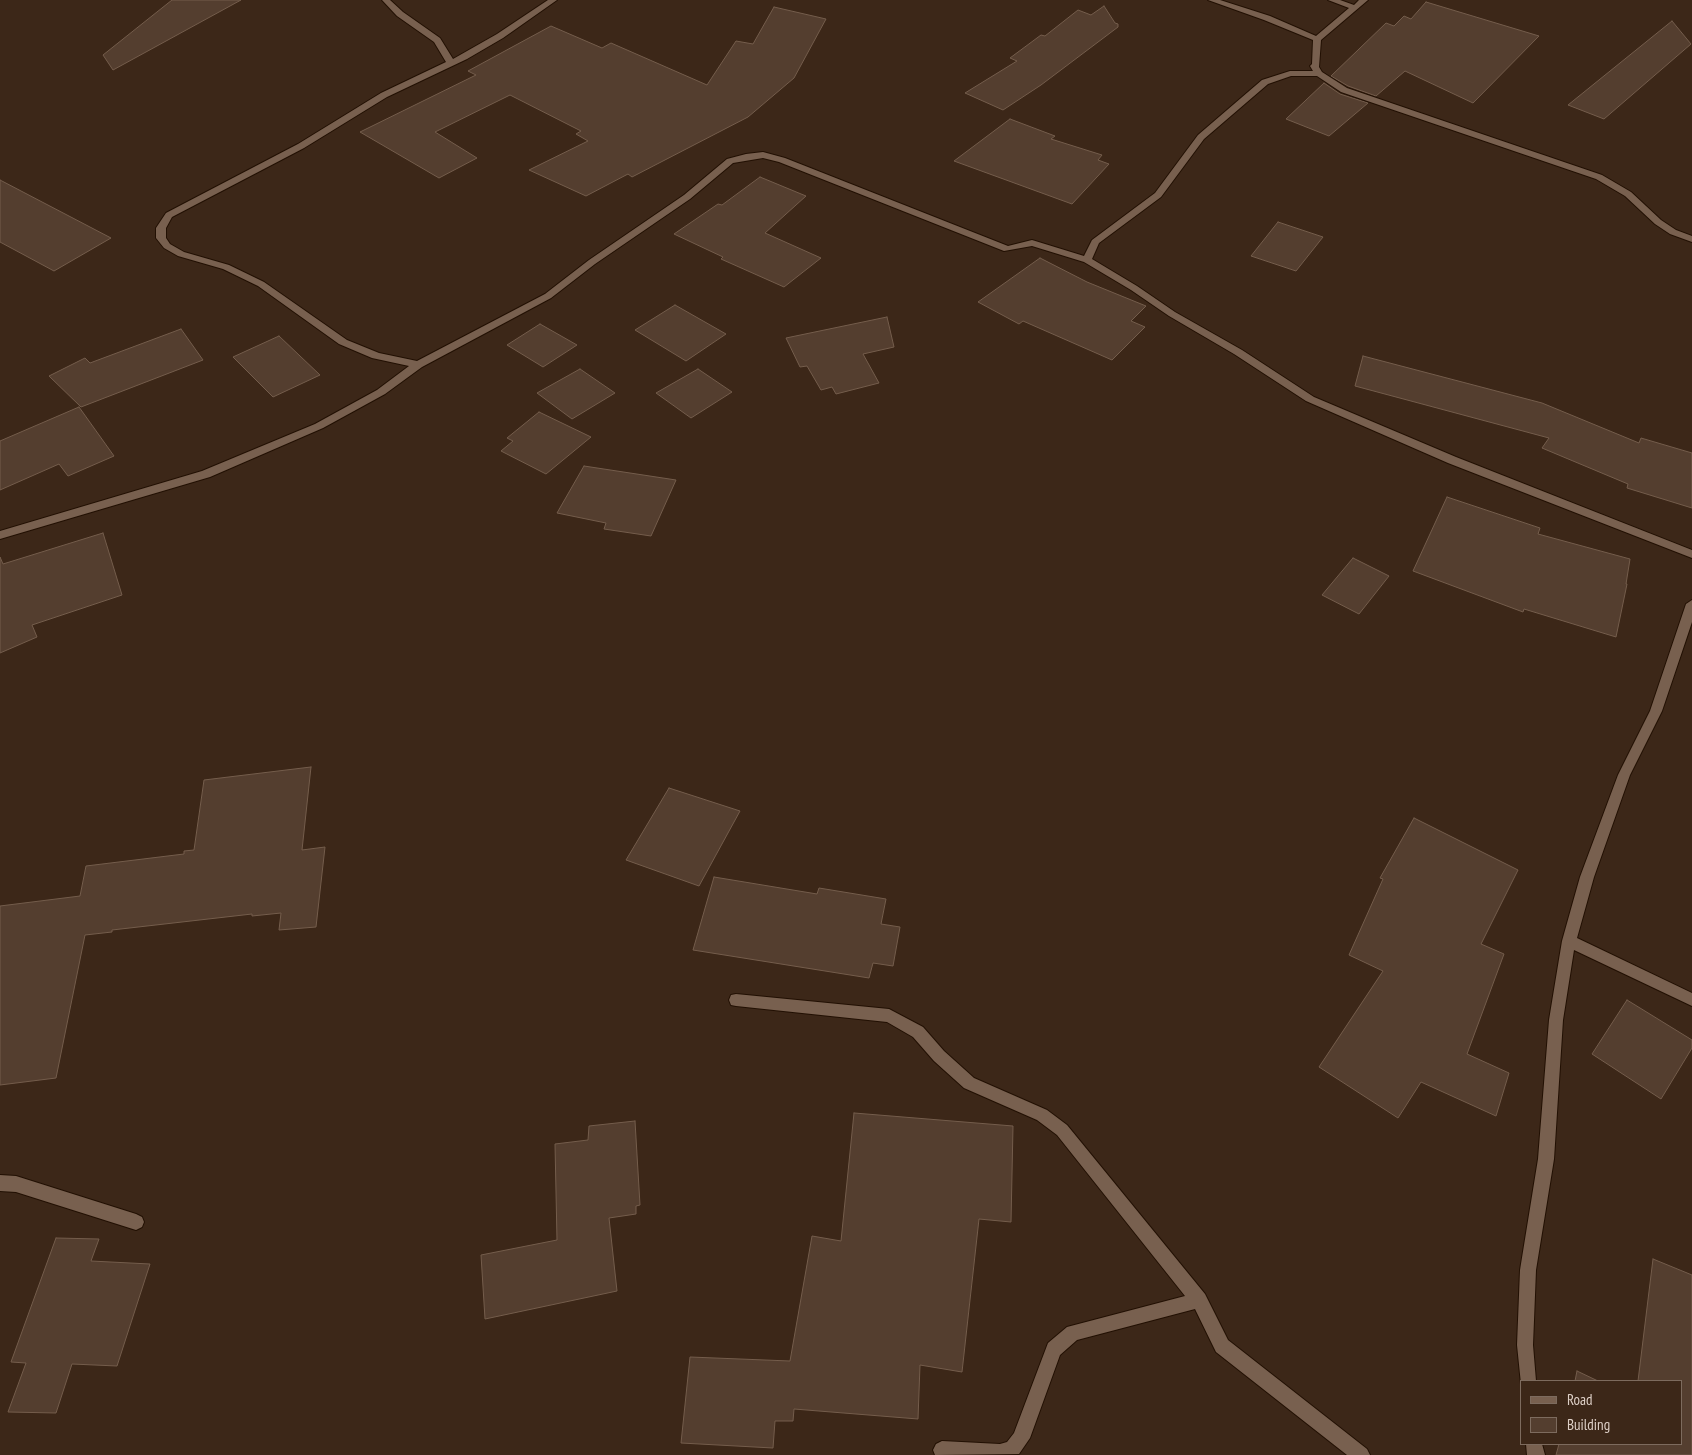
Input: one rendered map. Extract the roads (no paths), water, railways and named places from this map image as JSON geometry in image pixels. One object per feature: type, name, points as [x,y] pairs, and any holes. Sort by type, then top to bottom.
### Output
[{"type":"street","points":[[386,0],[400,14],[437,40],[444,49],[451,64]]},
{"type":"street","points":[[418,364],[376,356],[343,342],[280,296],[260,284],[226,267],[181,254],[167,246],[161,238],[161,228],[169,215],[189,203],[301,146],[384,95],[451,64],[500,36],[553,0]]},
{"type":"street","points":[[1212,0],[1267,18],[1316,39]]},
{"type":"street","points":[[1332,0],[1354,7]]},
{"type":"street","points":[[1364,0],[1316,39],[1316,66],[1314,66],[1319,74],[1344,90],[1599,177],[1628,194],[1658,222],[1673,232],[1692,239]]},
{"type":"street","points":[[1087,260],[1095,242],[1158,195],[1201,137],[1265,82],[1290,73],[1319,74]]},
{"type":"street","points":[[0,535],[206,474],[273,447],[351,409],[381,392],[418,364],[548,296],[592,262],[687,197],[730,161],[763,155],[782,160],[1007,249],[1032,243],[1087,260],[1238,352],[1284,384],[1310,399],[1452,460],[1692,554]]},
{"type":"street","points":[[1528,1380],[1525,1345],[1528,1270],[1546,1160],[1556,1020],[1569,941],[1587,877],[1608,818],[1624,775],[1656,711],[1692,604]]},
{"type":"street","points":[[1569,941],[1692,1000]]},
{"type":"street","points":[[736,1000],[889,1016],[918,1032],[939,1056],[969,1083],[1042,1115],[1062,1130],[1199,1300],[1222,1346],[1362,1455]]},
{"type":"street","points":[[0,1183],[16,1184],[136,1222]]},
{"type":"street","points":[[942,1450],[1000,1453],[1013,1448],[1021,1438],[1054,1349],[1073,1333],[1199,1300]]}]
